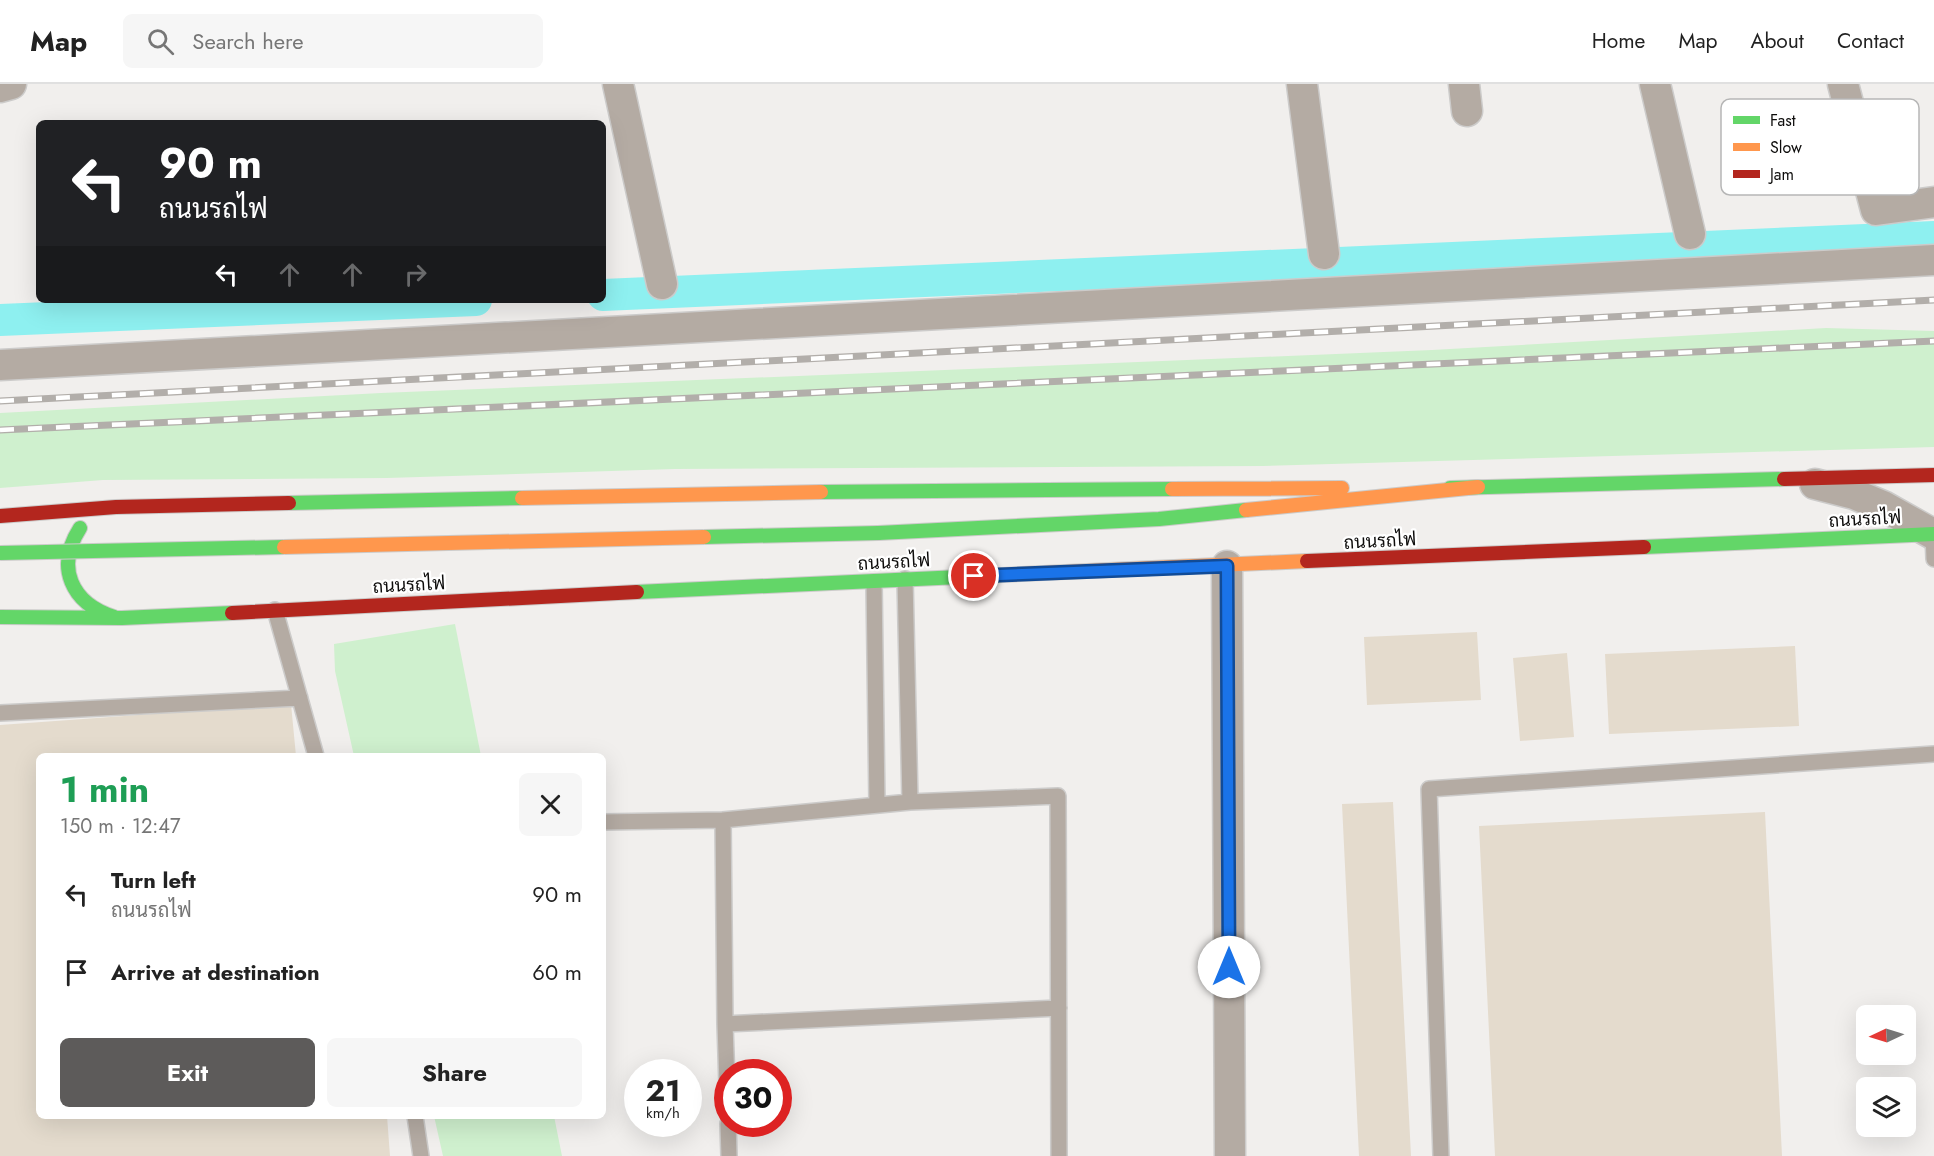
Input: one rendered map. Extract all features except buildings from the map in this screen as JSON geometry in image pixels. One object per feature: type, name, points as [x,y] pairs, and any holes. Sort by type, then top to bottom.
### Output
[{"type":"main road","points":[[0,516],[116,507],[876,491],[1478,487],[1934,475]]},
{"type":"main road","points":[[0,553],[878,533],[1159,519],[1478,487]]},
{"type":"main road","points":[[116,507],[86,520],[75,533],[69,548],[67,564],[70,581],[78,596],[90,608],[105,615],[122,618]]},
{"type":"main road","name":"ถนนรถไฟ","points":[[0,616],[122,618],[905,579],[1934,542]]},
{"type":"street","points":[[0,87],[11,84]]},
{"type":"street","points":[[618,84],[662,284]]},
{"type":"street","points":[[1302,84],[1324,254]]},
{"type":"street","points":[[1655,84],[1690,234]]},
{"type":"street","points":[[1843,84],[1847,99]]},
{"type":"street","points":[[1872,195],[1876,210],[1934,202]]},
{"type":"street","points":[[0,365],[1934,260]]},
{"type":"street","points":[[1795,479],[1854,494],[1883,506],[1934,542]]},
{"type":"street","points":[[1227,566],[1230,1156]]},
{"type":"lane","points":[[905,579],[910,802]]},
{"type":"lane","points":[[874,582],[877,805]]},
{"type":"lane","points":[[275,610],[315,753]]},
{"type":"lane","points":[[0,713],[300,698]]},
{"type":"lane","points":[[1441,1156],[1429,789],[1934,754]]},
{"type":"lane","points":[[606,822],[723,820],[910,802],[1058,796],[1059,1156]]},
{"type":"lane","points":[[723,820],[726,1059]]},
{"type":"lane","points":[[724,1024],[1059,1008]]},
{"type":"lane","points":[[415,1119],[421,1156]]},
{"type":"lane","points":[[728,1137],[729,1156]]},
{"type":"green space","points":[[1826,328],[1934,331],[1934,447],[1263,466],[675,469],[387,478],[103,480],[0,488],[0,413],[381,393],[1432,350]]},
{"type":"green space","points":[[455,624],[480,753],[353,753],[335,671],[334,644]]},
{"type":"green space","points":[[435,1119],[555,1119],[562,1156],[443,1156]]},
{"type":"waterway","points":[[606,295],[1934,237]]},
{"type":"waterway","points":[[0,320],[405,303]]},
{"type":"railway","points":[[0,401],[1934,300]]},
{"type":"railway","points":[[0,430],[1934,341]]},
{"type":"traffic: fast","points":[[1450,488],[1784,479]]},
{"type":"traffic: fast","points":[[821,492],[1172,489]]},
{"type":"traffic: fast","points":[[289,503],[522,498]]},
{"type":"traffic: fast","points":[[878,533],[1159,519],[1246,510]]},
{"type":"traffic: fast","points":[[80,528],[69,556],[68,570],[72,582],[87,603],[114,617]]},
{"type":"traffic: fast","points":[[704,537],[878,533]]},
{"type":"traffic: fast","points":[[1644,547],[1934,534]]},
{"type":"traffic: fast","points":[[0,553],[284,547]]},
{"type":"traffic: fast","points":[[637,592],[1002,575]]},
{"type":"traffic: fast","points":[[0,617],[122,618],[232,613]]},
{"type":"traffic: slow","points":[[1246,510],[1478,487]]},
{"type":"traffic: slow","points":[[1172,489],[1342,488]]},
{"type":"traffic: slow","points":[[522,498],[821,492]]},
{"type":"traffic: slow","points":[[284,547],[704,537]]},
{"type":"traffic: slow","points":[[1002,575],[1307,561]]},
{"type":"traffic: jam","points":[[1784,479],[1934,475]]},
{"type":"traffic: jam","points":[[0,516],[116,507],[289,503]]},
{"type":"traffic: jam","points":[[1307,561],[1644,547]]},
{"type":"traffic: jam","points":[[232,613],[637,592]]},
{"type":"route","points":[[974,576],[1227,566],[1229,967]]}]
